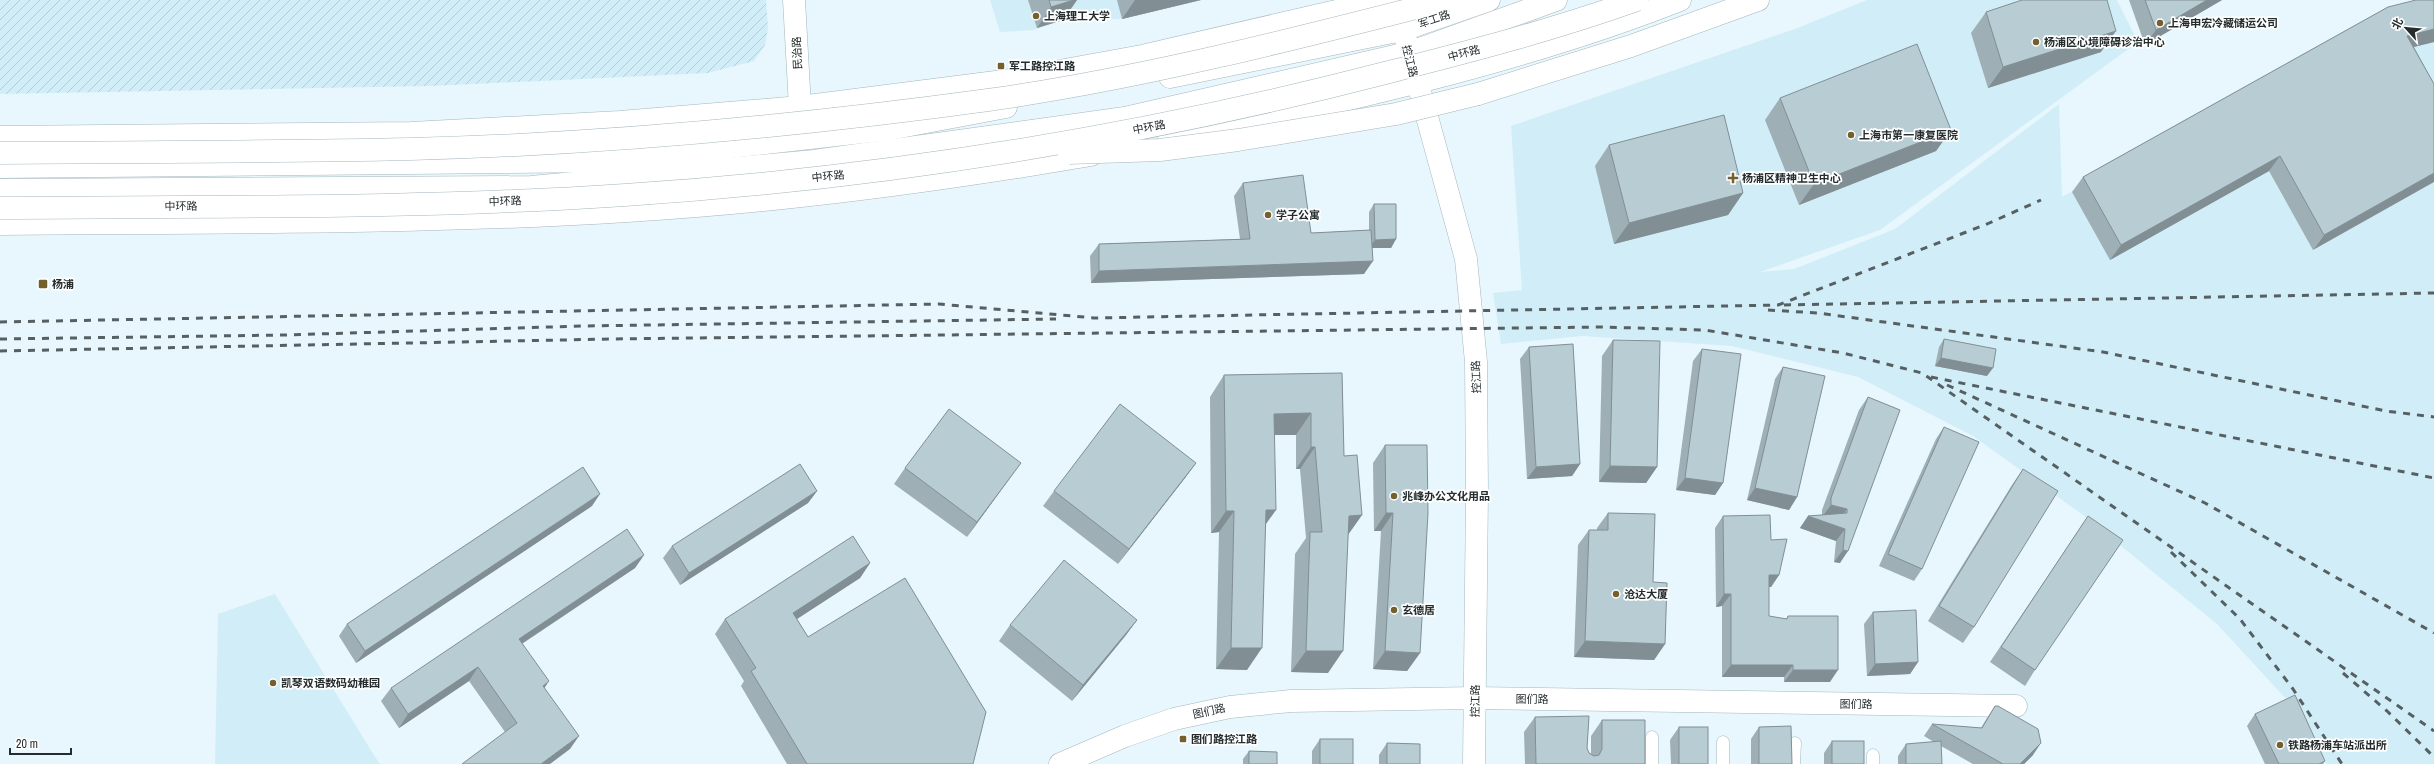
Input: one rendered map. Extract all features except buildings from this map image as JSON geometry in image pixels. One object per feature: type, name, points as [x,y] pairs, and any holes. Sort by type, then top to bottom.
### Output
[{"type":"main road","name":"民治路","points":[[794,0],[800,107]]},
{"type":"main road","points":[[0,137],[411,133],[620,122],[800,107],[1004,81],[1149,54],[1337,6],[1384,0]]},
{"type":"main road","name":"控江路","points":[[1395,0],[1408,54],[1466,259],[1476,362],[1478,493],[1474,764]]},
{"type":"main road","points":[[0,153],[411,149],[621,138],[817,121],[991,99],[1145,72],[1299,38],[1446,0]]},
{"type":"main road","name":"军工路","points":[[0,167],[606,161],[889,129],[1124,86],[1402,30],[1489,0]]},
{"type":"main road","points":[[0,190],[531,187],[814,161],[1125,118],[1408,54],[1556,0]]},
{"type":"main road","name":"中环路","points":[[0,208],[413,204],[626,195],[839,175],[998,155],[1156,126],[1312,92],[1468,52],[1637,0]]},
{"type":"main road","points":[[0,224],[420,220],[628,211],[840,191],[1000,170],[1160,143],[1416,83],[1627,21],[1680,0]]},
{"type":"main road","points":[[998,155],[1160,150],[1238,140],[1396,114],[1478,94],[1554,71],[1758,0]]},
{"type":"main road","points":[[1073,68],[1124,86]]},
{"type":"main road","points":[[0,143],[65,166]]},
{"type":"main road","points":[[631,178],[703,205]]},
{"type":"main road","name":"图们路","points":[[1060,764],[1125,736],[1174,719],[1230,707],[1291,701],[1474,698],[2016,706]]},
{"type":"lane","points":[[1652,737],[1652,764]]},
{"type":"lane","points":[[1723,742],[1723,764]]},
{"type":"lane","points":[[1794,764],[1795,743]]},
{"type":"shaded area","points":[[0,0],[766,0],[768,28],[765,45],[754,61],[708,73],[431,86],[0,94]]},
{"type":"shaded area","name":"上海理工大学","points":[[990,0],[1201,0],[1122,19],[1096,19],[1085,13],[1033,30],[1000,32]]},
{"type":"shaded area","points":[[1867,0],[2117,0],[2138,42],[1880,230],[1760,272],[1794,269],[1895,229],[2059,104],[2062,197],[2385,14],[2434,0],[2434,764],[2327,764],[2287,700],[2217,624],[2083,515],[1973,436],[1858,377],[1732,346],[1582,336],[1501,344],[1493,293],[1522,290],[1511,126],[1795,29]]},
{"type":"shaded area","name":"凯琴双语数码幼稚园","points":[[275,594],[380,764],[215,764],[218,614]]},
{"type":"railway","points":[[0,322],[939,304],[1094,318],[1778,305],[1987,224],[2041,200]]},
{"type":"railway","points":[[1784,305],[2434,293]]},
{"type":"railway","points":[[1768,310],[1818,313],[2103,352],[2386,411],[2434,417]]},
{"type":"railway","points":[[0,339],[284,335],[583,326],[1056,319]]},
{"type":"railway","points":[[0,351],[612,339],[1602,327],[1705,330],[1843,353],[1922,373],[2434,731]]},
{"type":"railway","points":[[1931,377],[2434,478]]},
{"type":"railway","points":[[1947,385],[2205,503],[2434,633]]},
{"type":"railway","points":[[2171,552],[2240,619],[2293,689],[2342,764]]},
{"type":"railway","points":[[2343,673],[2387,711],[2434,757]]},
{"type":"place","name":"上海理工大学","points":[[1036,16]]},
{"type":"place","name":"上海申宏冷藏储运公司","points":[[2160,23]]},
{"type":"place","name":"杨浦区心境障碍诊治中心","points":[[2036,42]]},
{"type":"place","name":"军工路控江路","points":[[1001,66]]},
{"type":"place","name":"上海市第一康复医院","points":[[1851,135]]},
{"type":"place","name":"杨浦区精神卫生中心","points":[[1733,178]]},
{"type":"place","name":"学子公寓","points":[[1268,215]]},
{"type":"place","name":"杨浦","points":[[43,284]]},
{"type":"place","name":"兆峰办公文化用品","points":[[1394,496]]},
{"type":"place","name":"沧达大厦","points":[[1616,594]]},
{"type":"place","name":"玄德居","points":[[1394,610]]},
{"type":"place","name":"凯琴双语数码幼稚园","points":[[273,683]]},
{"type":"place","name":"图们路控江路","points":[[1183,739]]},
{"type":"place","name":"铁路杨浦车站派出所","points":[[2280,745]]}]
